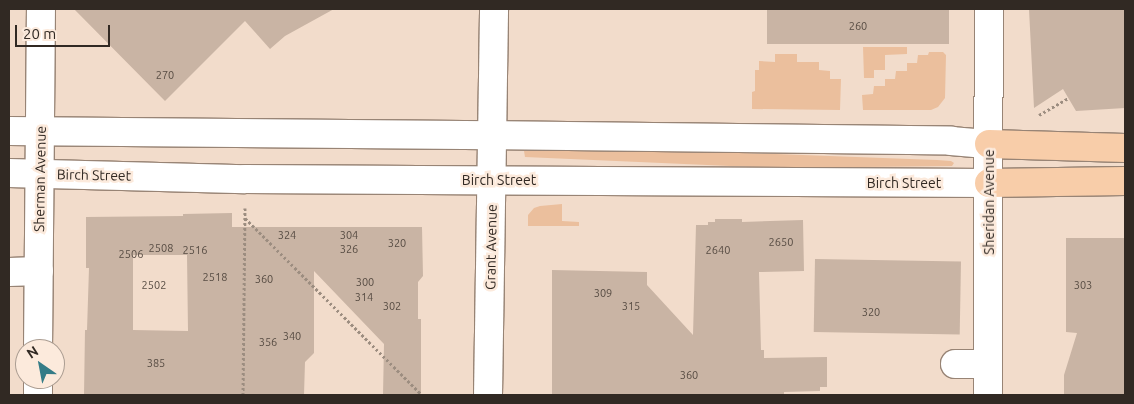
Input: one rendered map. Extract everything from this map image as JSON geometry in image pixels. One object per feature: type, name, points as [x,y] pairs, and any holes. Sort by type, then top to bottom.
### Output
[{"type":"main road","points":[[989,144],[1125,148]]},
{"type":"main road","points":[[989,183],[1125,181]]},
{"type":"street","name":"Sherman Avenue","points":[[38,339],[41,9]]},
{"type":"street","name":"Grant Avenue","points":[[488,395],[494,9]]},
{"type":"street","name":"Sheridan Avenue","points":[[988,395],[989,9]]},
{"type":"street","points":[[9,131],[951,141],[989,144]]},
{"type":"street","name":"Birch Street","points":[[9,173],[245,179],[989,183]]},
{"type":"street","points":[[9,272],[39,272]]},
{"type":"street","points":[[955,364],[988,364]]},
{"type":"path","points":[[1036,117],[1068,98]]},
{"type":"path","points":[[243,395],[245,179]]},
{"type":"path","points":[[245,218],[422,395]]},
{"type":"shaded area","points":[[863,47],[907,47],[907,54],[885,55],[885,70],[874,70],[874,78],[864,78]]},
{"type":"shaded area","points":[[929,52],[943,52],[946,55],[945,98],[938,107],[931,110],[863,110],[862,95],[873,94],[874,86],[885,86],[885,79],[895,79],[896,71],[907,71],[907,63],[917,63],[918,55],[928,55]]},
{"type":"shaded area","points":[[775,54],[797,54],[797,62],[819,62],[819,70],[830,71],[830,79],[841,79],[840,110],[752,109],[752,92],[755,91],[755,70],[759,70],[759,61],[775,62]]},
{"type":"shaded area","points":[[610,148],[937,160],[954,163],[952,166],[774,168],[525,157],[524,151]]},
{"type":"shaded area","points":[[562,204],[562,221],[579,222],[579,226],[528,226],[528,215],[534,208]]},
{"type":"building","points":[[74,9],[334,9],[285,36],[270,49],[245,21],[165,101]]},
{"type":"building","points":[[767,9],[949,9],[949,44],[767,44]]},
{"type":"building","points":[[1029,9],[1125,9],[1125,108],[1076,111],[1063,89],[1034,108]]},
{"type":"building","points":[[232,213],[232,227],[422,227],[423,276],[418,282],[418,319],[421,319],[421,395],[383,395],[384,344],[314,271],[314,353],[305,362],[304,395],[84,395],[85,330],[87,330],[89,268],[86,268],[86,217],[183,216],[183,214]],"holes":[[[133,255],[187,255],[188,331],[133,330]]]},
{"type":"building","points":[[715,219],[742,219],[742,222],[803,220],[804,271],[759,272],[761,350],[764,350],[764,358],[827,357],[827,387],[820,387],[820,391],[784,392],[784,395],[552,395],[552,270],[647,272],[647,285],[693,335],[696,225],[708,225],[708,222],[715,222]]},
{"type":"building","points":[[1066,238],[1125,238],[1125,395],[1064,395],[1064,375],[1077,333],[1066,332]]},
{"type":"building","points":[[815,259],[961,262],[960,335],[814,332]]}]
